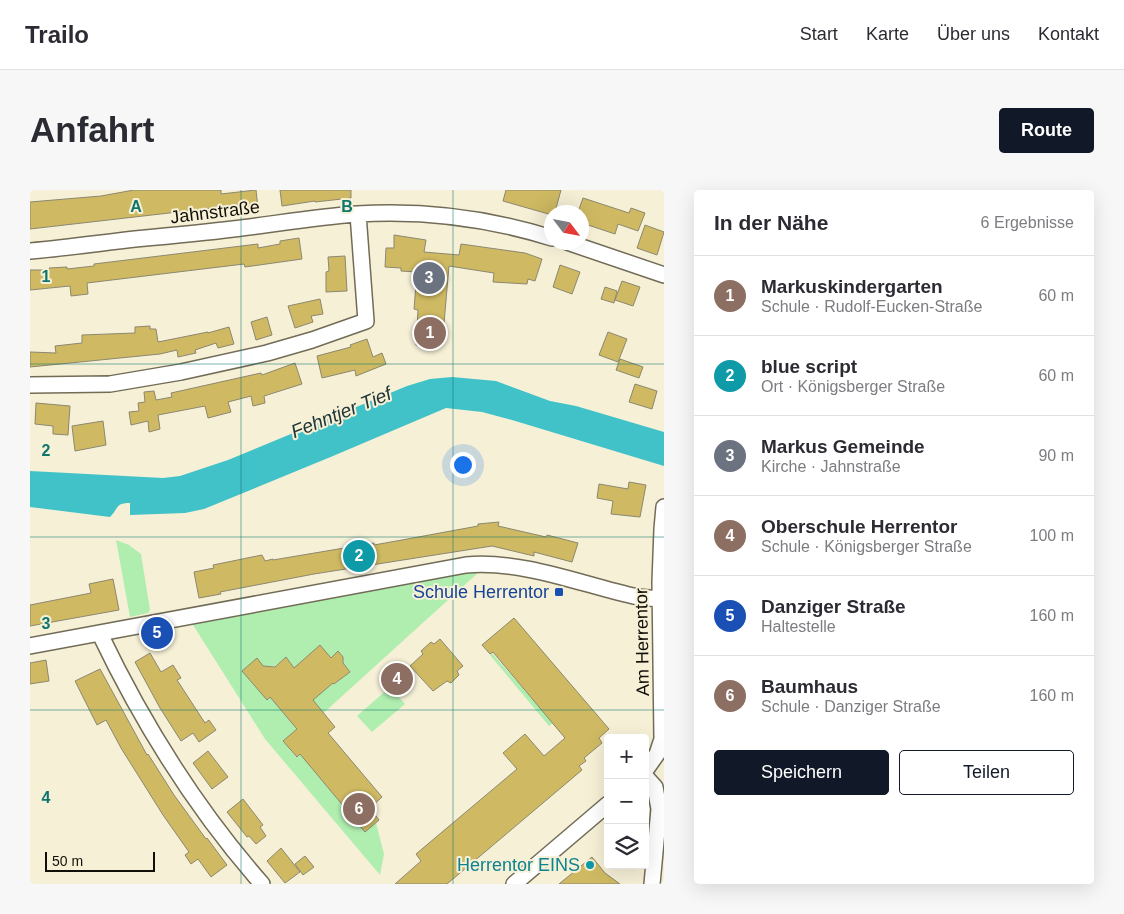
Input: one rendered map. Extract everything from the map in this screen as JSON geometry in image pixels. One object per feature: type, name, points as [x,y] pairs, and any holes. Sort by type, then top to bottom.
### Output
[{"type":"street","name":"Jahnstraße","points":[[30,252],[358,214],[399,213],[452,216],[497,223],[544,236]]},
{"type":"street","points":[[30,385],[110,384],[181,372],[267,353],[366,321],[358,214]]},
{"type":"street","points":[[589,249],[664,275]]},
{"type":"street","name":"Am Herrentor","points":[[649,765],[657,754],[662,739],[660,599],[664,507]]},
{"type":"street","points":[[30,646],[438,570],[481,564],[508,565],[629,595],[660,599]]},
{"type":"street","points":[[100,634],[118,671],[183,781],[210,821],[262,884]]},
{"type":"street","points":[[648,779],[655,787],[659,809],[652,884]]},
{"type":"street","points":[[514,884],[604,807]]},
{"type":"green space","points":[[116,540],[129,545],[141,554],[150,610],[148,613],[130,617]]},
{"type":"green space","points":[[467,566],[480,571],[318,718],[307,705],[333,683],[335,684],[350,672],[343,663],[343,657],[339,651],[331,658],[320,646],[304,659],[313,670],[302,679],[286,657],[275,666],[265,669],[267,700],[270,697],[297,729],[283,741],[296,757],[306,749],[309,765],[365,832],[376,823],[384,854],[380,875],[265,739],[188,617]]},
{"type":"green space","points":[[492,653],[553,723],[549,726],[490,655]]},
{"type":"green space","points":[[390,687],[405,704],[372,732],[357,716]]},
{"type":"water","points":[[452,377],[496,381],[550,401],[576,406],[664,432],[664,466],[482,412],[446,408],[204,509],[185,513],[130,515],[130,503],[125,503],[119,505],[110,517],[30,507],[30,471],[163,478],[180,476],[228,460],[407,386],[430,379]]},
{"type":"building","points":[[134,190],[221,190],[221,194],[256,190],[258,208],[240,211],[239,205],[30,229],[30,202],[101,196]]},
{"type":"building","points":[[280,190],[351,190],[351,198],[282,206]]},
{"type":"building","points":[[506,190],[561,190],[557,205],[544,205],[544,213],[503,201]]},
{"type":"building","points":[[583,198],[629,213],[631,208],[645,213],[638,231],[618,224],[615,234],[589,225],[589,205],[580,205]]},
{"type":"building","points":[[645,225],[664,232],[657,255],[637,248]]},
{"type":"building","points":[[394,235],[426,240],[424,252],[459,255],[461,244],[525,253],[542,259],[535,281],[528,279],[527,284],[493,282],[494,273],[449,266],[442,346],[416,345],[418,310],[414,309],[417,272],[385,267],[386,248],[394,248]]},
{"type":"building","points":[[299,238],[302,259],[245,267],[244,264],[87,283],[88,294],[71,296],[70,286],[30,290],[30,270],[94,266],[94,264],[258,244],[258,248],[280,244],[280,241]]},
{"type":"building","points":[[345,256],[347,291],[326,292],[326,272],[329,271],[328,257]]},
{"type":"building","points":[[560,265],[580,272],[572,294],[553,287]]},
{"type":"building","points":[[622,281],[640,287],[633,306],[615,300]]},
{"type":"building","points":[[605,287],[617,291],[614,303],[601,299]]},
{"type":"building","points":[[320,299],[323,314],[311,316],[313,322],[295,328],[288,306]]},
{"type":"building","points":[[267,317],[272,335],[256,340],[251,322]]},
{"type":"building","points":[[150,326],[150,329],[156,329],[158,342],[208,333],[229,327],[234,344],[218,348],[216,343],[195,350],[196,353],[178,357],[177,350],[160,354],[30,367],[30,352],[56,353],[55,346],[82,343],[82,335],[135,333],[135,327]]},
{"type":"building","points":[[608,332],[627,339],[618,362],[599,355]]},
{"type":"building","points":[[367,339],[373,357],[382,353],[386,364],[356,376],[355,370],[322,378],[317,356],[351,347],[350,345]]},
{"type":"building","points":[[620,359],[643,367],[639,378],[616,370]]},
{"type":"building","points":[[295,363],[302,384],[264,396],[265,403],[253,406],[251,396],[228,402],[231,412],[208,418],[205,406],[158,415],[160,429],[149,432],[148,421],[131,425],[129,412],[139,411],[138,403],[145,402],[144,392],[154,391],[156,400],[172,397],[171,393],[261,373],[262,375]]},
{"type":"building","points":[[635,384],[657,391],[652,409],[629,402]]},
{"type":"building","points":[[36,403],[70,406],[68,435],[53,434],[53,426],[35,424]]},
{"type":"building","points":[[103,421],[106,445],[75,451],[72,426]]},
{"type":"building","points":[[629,482],[646,485],[640,517],[611,514],[613,501],[597,498],[599,484],[628,489]]},
{"type":"building","points":[[499,522],[498,526],[578,543],[572,562],[534,552],[534,556],[492,546],[314,574],[220,592],[221,594],[199,598],[194,572],[214,568],[213,565],[262,555],[265,561],[374,543],[374,545],[478,526],[478,524]]},
{"type":"building","points":[[113,579],[119,610],[30,626],[30,605],[91,593],[89,584]]},
{"type":"building","points":[[514,618],[609,729],[599,738],[602,743],[584,758],[586,761],[579,766],[582,770],[447,884],[395,884],[421,861],[416,854],[517,769],[503,753],[525,734],[544,756],[565,738],[493,652],[490,654],[482,645]]},
{"type":"building","points":[[440,639],[463,666],[457,671],[459,675],[451,683],[447,681],[433,691],[410,666],[423,654],[421,651],[431,642],[434,644]]},
{"type":"building","points":[[320,645],[331,658],[338,651],[343,657],[343,663],[350,672],[313,700],[335,727],[328,733],[382,797],[370,808],[379,820],[365,832],[300,754],[297,757],[283,741],[297,729],[270,697],[267,700],[242,671],[257,658],[263,666],[275,667],[286,657],[294,668]]},
{"type":"building","points":[[150,653],[161,672],[173,665],[181,678],[177,680],[205,723],[209,720],[216,730],[199,742],[193,733],[181,741],[160,708],[135,662]]},
{"type":"building","points":[[46,660],[49,681],[30,684],[30,663]]},
{"type":"building","points":[[100,669],[147,755],[206,839],[227,865],[211,877],[198,859],[191,864],[185,855],[189,852],[163,815],[121,748],[106,720],[97,725],[75,681]]},
{"type":"building","points":[[208,751],[228,777],[212,789],[193,763]]},
{"type":"building","points":[[243,799],[263,825],[260,827],[266,836],[256,844],[249,836],[247,837],[227,812]]},
{"type":"building","points":[[281,848],[300,872],[285,883],[267,861]]},
{"type":"building","points":[[305,856],[314,867],[303,875],[295,864]]},
{"type":"building","name":"Herrentor EINS","points":[[592,857],[605,873],[620,884],[559,884]]},
{"type":"place","name":"Markus Gemeinde","points":[[429,278]]},
{"type":"place","name":"Markuskindergarten","points":[[430,333]]},
{"type":"place","name":"blue script","points":[[359,556]]},
{"type":"place","name":"Schule Herrentor","points":[[559,592]]},
{"type":"place","name":"Danziger Straße","points":[[157,633]]},
{"type":"place","name":"Oberschule Herrentor","points":[[397,679]]},
{"type":"place","name":"Baumhaus","points":[[359,809]]},
{"type":"place","name":"Herrentor EINS","points":[[590,865]]},
{"type":"water label","name":"Fehntjer Tief","points":[[341,412]]}]
